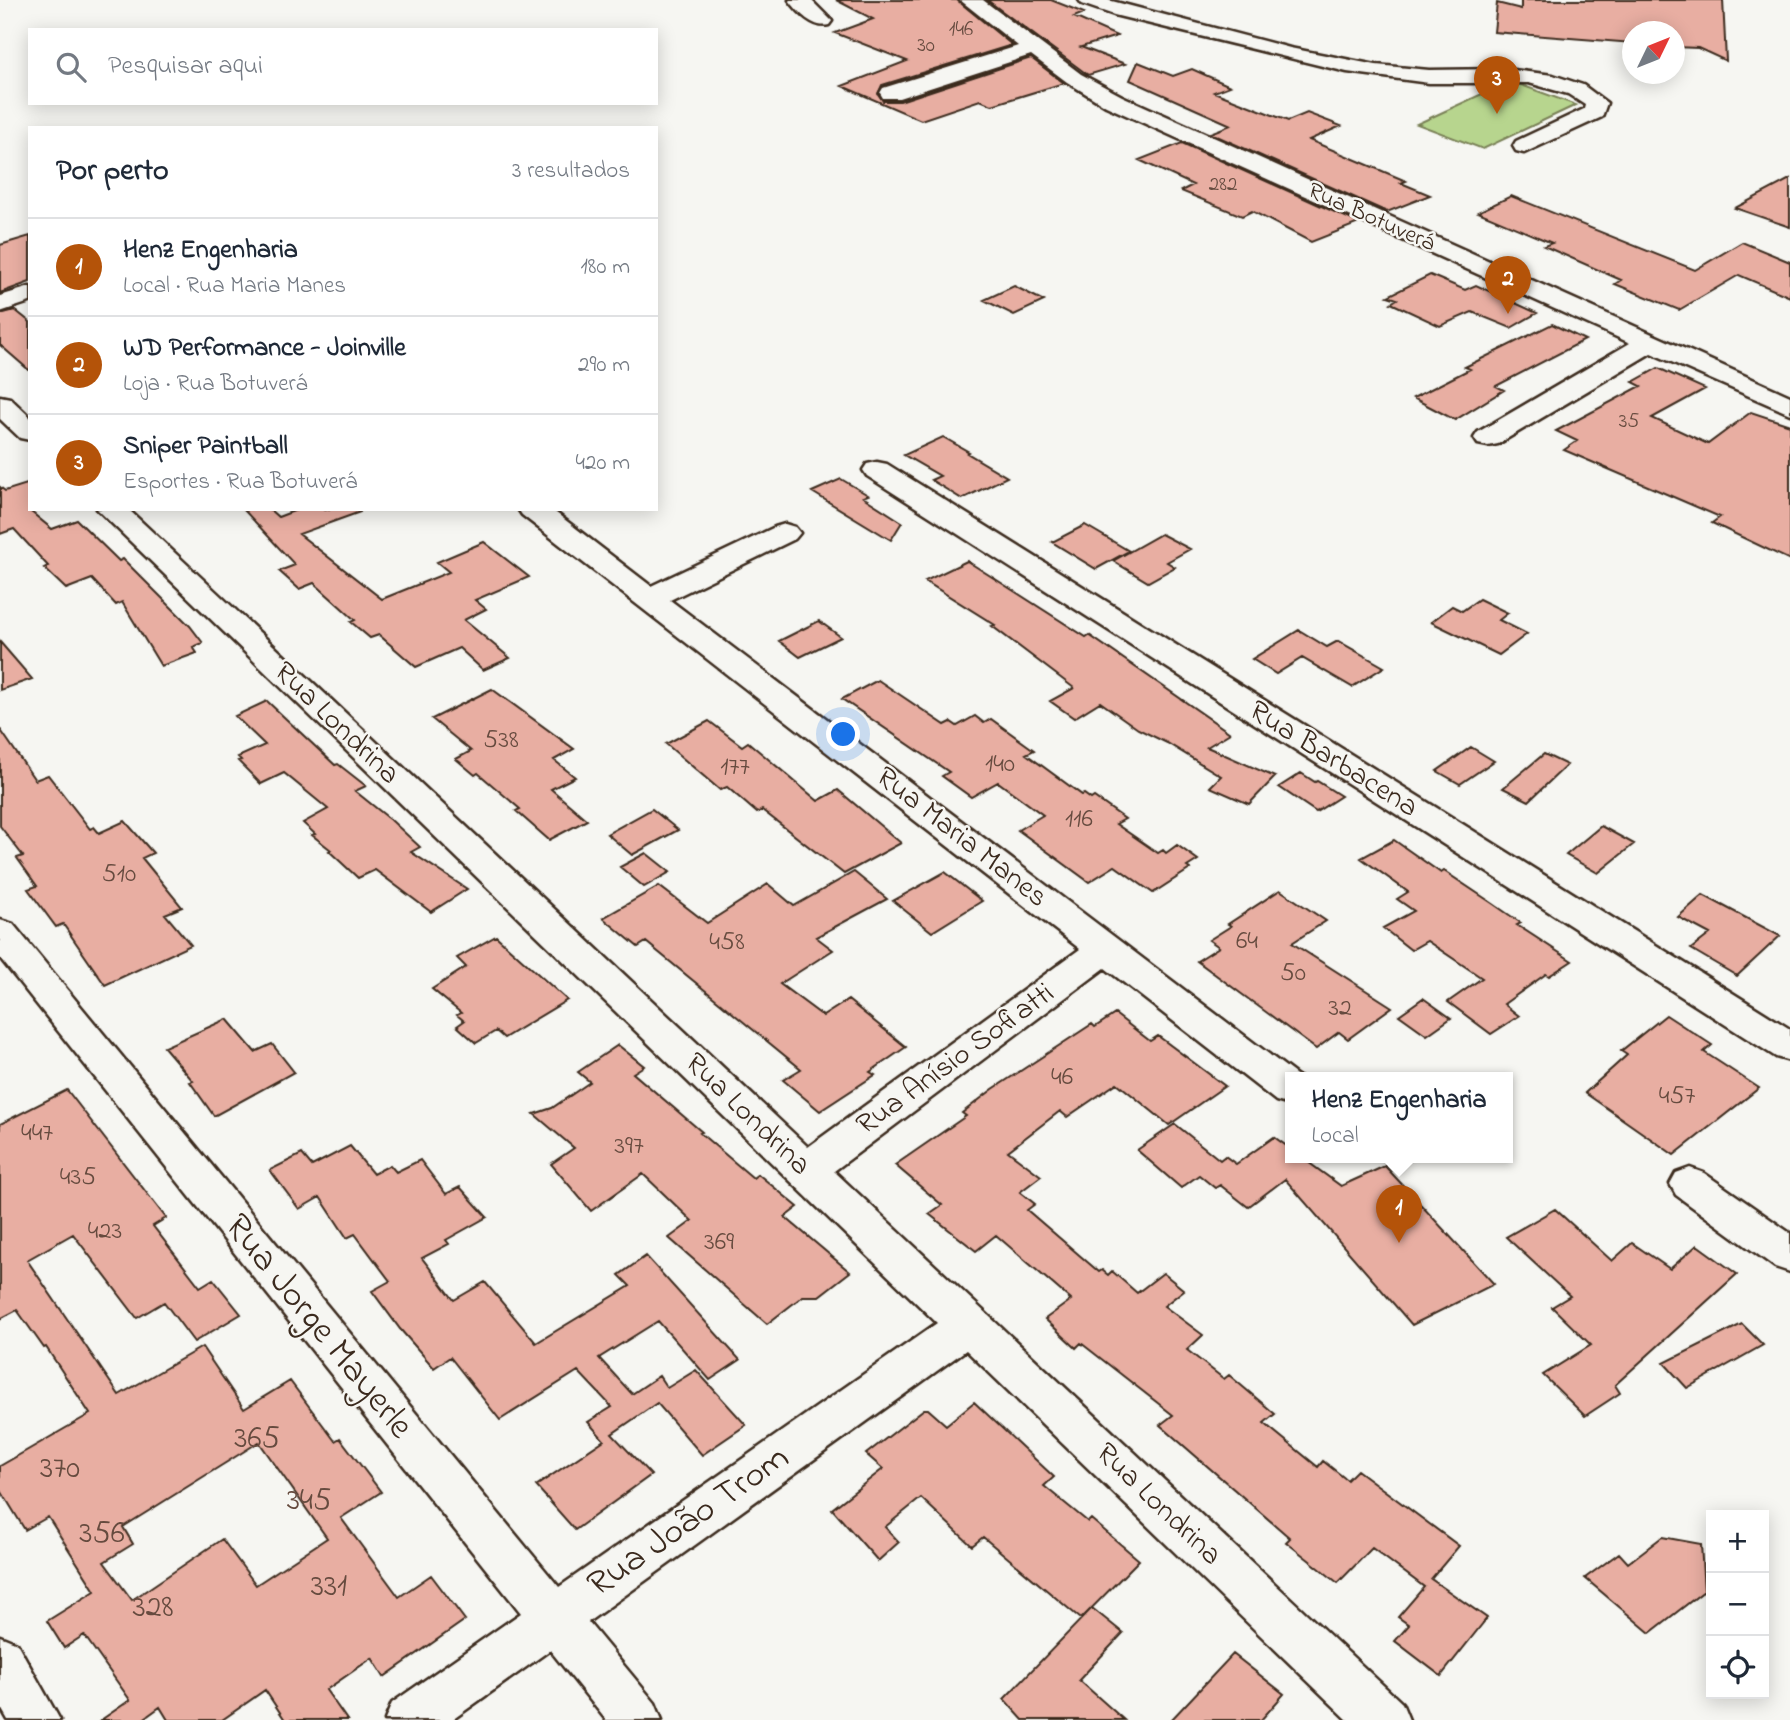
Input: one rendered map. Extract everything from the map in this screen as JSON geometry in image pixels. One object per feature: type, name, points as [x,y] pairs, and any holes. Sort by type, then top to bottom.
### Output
[{"type":"street","points":[[799,0],[822,21]]},
{"type":"street","name":"Rua Botuverá","points":[[970,0],[1074,78],[1144,116],[1790,406]]},
{"type":"street","points":[[1089,0],[1222,37],[1363,68],[1437,77],[1534,78],[1560,83],[1585,94],[1597,103],[1594,112],[1524,146]]},
{"type":"street","points":[[891,93],[1033,48]]},
{"type":"street","points":[[0,304],[28,295]]},
{"type":"street","points":[[1488,438],[1649,343]]},
{"type":"street","points":[[0,404],[28,430]]},
{"type":"street","name":"Rua Barbacena","points":[[877,470],[1790,1047]]},
{"type":"street","name":"Rua Londrina","points":[[113,511],[1384,1720]]},
{"type":"street","name":"Rua Maria Manes","points":[[534,511],[1285,1087]]},
{"type":"street","points":[[650,598],[785,533]]},
{"type":"street","name":"Rua Jorge Mayerle","points":[[0,933],[637,1720]]},
{"type":"street","name":"Rua Anísio Sofiatti","points":[[806,1170],[1106,949]]},
{"type":"street","points":[[1690,1184],[1790,1255]]},
{"type":"street","name":"Rua João Trom","points":[[410,1720],[968,1325]]},
{"type":"street","points":[[0,1659],[35,1720]]},
{"type":"green space","points":[[1510,81],[1576,105],[1483,149],[1417,124]]},
{"type":"building","points":[[836,0],[957,0],[1012,45],[882,85],[878,94],[883,101],[900,101],[1031,58],[1064,83],[992,105],[980,100],[921,120],[842,86],[907,61],[835,33],[873,19]]},
{"type":"building","points":[[987,0],[1051,0],[1084,13],[1074,17],[1117,36],[1081,47],[1125,64],[1088,75]]},
{"type":"building","points":[[1521,0],[1723,0],[1726,61],[1698,48],[1685,47],[1685,21],[1622,21],[1622,42],[1494,32],[1497,3],[1521,9]]},
{"type":"building","points":[[1138,62],[1173,76],[1192,69],[1230,86],[1214,92],[1288,121],[1307,113],[1341,126],[1309,140],[1406,181],[1401,183],[1430,195],[1387,212],[1210,133],[1231,125],[1130,80]]},
{"type":"building","points":[[1182,143],[1359,223],[1311,242],[1252,211],[1242,216],[1181,191],[1193,185],[1139,160]]},
{"type":"building","points":[[1790,179],[1790,227],[1735,208]]},
{"type":"building","points":[[1511,196],[1695,270],[1742,242],[1790,262],[1790,297],[1739,275],[1679,310],[1615,284],[1621,280],[1544,246],[1552,243],[1478,212]]},
{"type":"building","points":[[28,237],[28,283],[0,293],[0,245]]},
{"type":"building","points":[[1430,275],[1465,290],[1476,285],[1537,313],[1511,328],[1472,312],[1440,326],[1391,303],[1397,299],[1388,296]]},
{"type":"building","points":[[1014,286],[1044,301],[1014,315],[984,300]]},
{"type":"building","points":[[15,310],[28,320],[28,369],[0,345],[0,314]]},
{"type":"building","points":[[1552,324],[1585,340],[1496,386],[1504,390],[1455,420],[1413,398],[1470,369],[1465,367]]},
{"type":"building","points":[[1658,368],[1705,389],[1652,418],[1708,444],[1751,412],[1790,425],[1790,560],[1712,523],[1720,517],[1564,450],[1577,441],[1556,431],[1641,386],[1633,382]]},
{"type":"building","points":[[943,437],[1007,477],[962,499],[931,480],[940,476],[904,455]]},
{"type":"building","points":[[841,479],[868,495],[863,497],[902,522],[891,540],[812,492]]},
{"type":"building","points":[[28,484],[28,511],[52,529],[77,520],[119,561],[123,559],[190,626],[203,643],[193,647],[197,653],[161,666],[122,602],[116,605],[92,579],[66,589],[44,568],[48,566],[14,529],[0,534],[0,487],[5,491]]},
{"type":"building","points":[[245,511],[271,511],[278,517],[294,511],[360,511],[299,534],[382,599],[449,572],[437,562],[484,542],[529,577],[475,600],[486,609],[464,620],[510,658],[483,670],[459,648],[416,667],[379,635],[370,638],[351,622],[355,620],[314,583],[299,589],[279,571],[295,565]]},
{"type":"building","points":[[1085,525],[1129,551],[1096,569],[1052,542]]},
{"type":"building","points":[[1161,534],[1190,549],[1167,562],[1175,567],[1148,582],[1113,561]]},
{"type":"building","points":[[967,561],[1086,637],[1089,635],[1230,733],[1207,747],[1275,777],[1249,804],[1210,787],[1221,776],[1167,743],[1138,729],[1100,702],[1074,718],[1050,701],[1074,688],[992,626],[995,625],[925,581]]},
{"type":"building","points":[[1479,599],[1508,613],[1499,620],[1527,634],[1499,655],[1431,622],[1452,606],[1462,611]]},
{"type":"building","points":[[819,621],[841,637],[800,657],[779,641]]},
{"type":"building","points":[[1299,630],[1327,647],[1338,641],[1384,667],[1352,687],[1302,658],[1276,674],[1252,659]]},
{"type":"building","points":[[0,642],[32,679],[0,690]]},
{"type":"building","points":[[878,680],[945,725],[951,722],[957,726],[975,716],[984,723],[991,719],[1034,750],[1026,754],[1082,795],[1091,799],[1094,797],[1125,819],[1116,824],[1158,853],[1163,850],[1166,853],[1177,845],[1198,860],[1187,867],[1190,869],[1153,893],[1115,866],[1089,882],[1018,830],[1043,815],[998,782],[971,797],[942,776],[949,772],[842,699]]},
{"type":"building","points":[[492,689],[574,749],[554,760],[575,777],[551,789],[587,820],[549,840],[516,811],[520,809],[478,773],[475,775],[456,759],[471,751],[432,719]]},
{"type":"building","points":[[267,701],[335,765],[338,764],[366,786],[355,791],[420,847],[411,852],[467,889],[431,912],[375,870],[358,878],[329,851],[331,850],[312,835],[315,834],[303,823],[328,809],[284,773],[261,784],[238,761],[241,760],[238,757],[265,745],[235,716]]},
{"type":"building","points":[[709,721],[742,746],[748,742],[818,801],[838,790],[901,843],[844,874],[762,810],[757,813],[727,787],[720,790],[666,744]]},
{"type":"building","points":[[0,729],[35,780],[48,775],[90,829],[94,827],[99,833],[125,821],[153,853],[142,858],[182,907],[165,914],[191,945],[105,985],[63,924],[56,927],[28,889],[37,886],[17,858],[23,856],[0,826]]},
{"type":"building","points":[[1471,747],[1494,761],[1460,784],[1437,771]]},
{"type":"building","points":[[1544,754],[1567,765],[1529,801],[1503,788]]},
{"type":"building","points":[[1301,773],[1341,796],[1316,812],[1279,787]]},
{"type":"building","points":[[652,809],[678,830],[632,855],[607,834]]},
{"type":"building","points":[[1601,826],[1634,844],[1598,873],[1566,855]]},
{"type":"building","points":[[1394,840],[1441,873],[1444,871],[1492,903],[1521,923],[1517,925],[1572,961],[1549,976],[1546,974],[1504,1004],[1519,1016],[1491,1034],[1448,1002],[1482,978],[1427,941],[1411,950],[1383,928],[1414,911],[1397,899],[1408,892],[1361,858]]},
{"type":"building","points":[[646,853],[670,872],[644,887],[620,867]]},
{"type":"building","points":[[854,872],[887,899],[816,937],[833,950],[780,984],[823,1016],[848,1000],[906,1047],[870,1072],[875,1075],[820,1111],[783,1080],[801,1069],[646,942],[638,947],[603,918],[659,886],[707,923],[768,884],[794,906]]},
{"type":"building","points":[[945,872],[982,901],[932,932],[893,901]]},
{"type":"building","points":[[1280,890],[1326,921],[1292,943],[1392,1007],[1348,1039],[1339,1032],[1316,1049],[1197,961],[1219,947],[1209,940],[1231,926],[1228,924]]},
{"type":"building","points":[[1703,895],[1780,936],[1737,976],[1691,949],[1710,934],[1678,917]]},
{"type":"building","points":[[496,936],[567,1000],[504,1038],[496,1031],[476,1043],[457,1026],[464,1021],[457,1015],[461,1013],[432,989],[466,967],[457,958]]},
{"type":"building","points":[[1423,998],[1451,1018],[1427,1035],[1399,1015]]},
{"type":"building","points":[[1115,1014],[1150,1041],[1158,1036],[1225,1086],[1169,1125],[1117,1083],[1067,1117],[1060,1111],[1008,1151],[1041,1176],[1020,1192],[1035,1204],[1027,1210],[1099,1272],[1102,1270],[1108,1275],[1112,1271],[1137,1293],[1163,1273],[1184,1290],[1164,1306],[1203,1335],[1187,1350],[1224,1379],[1229,1375],[1275,1414],[1264,1423],[1318,1467],[1323,1461],[1347,1480],[1357,1470],[1459,1546],[1431,1579],[1487,1618],[1441,1676],[1395,1641],[1409,1625],[1398,1617],[1424,1587],[1372,1548],[1338,1583],[1286,1542],[1290,1538],[1160,1425],[1173,1415],[1081,1343],[1076,1348],[1045,1319],[1071,1300],[996,1235],[976,1251],[929,1214],[942,1205],[895,1165],[966,1116],[962,1113],[993,1089],[1092,1024],[1095,1027]]},
{"type":"building","points":[[1666,1015],[1712,1045],[1704,1052],[1759,1088],[1674,1155],[1585,1093],[1627,1055],[1621,1051]]},
{"type":"building","points":[[227,1019],[255,1052],[272,1044],[294,1072],[214,1116],[190,1082],[193,1081],[164,1047]]},
{"type":"building","points":[[618,1045],[644,1066],[633,1073],[753,1178],[758,1174],[798,1207],[785,1217],[850,1272],[819,1296],[803,1296],[767,1324],[669,1238],[692,1221],[643,1174],[591,1211],[551,1164],[574,1148],[534,1114],[552,1108],[590,1082],[578,1072]]},
{"type":"building","points":[[67,1090],[166,1218],[153,1226],[200,1287],[213,1279],[241,1314],[194,1342],[164,1302],[137,1318],[73,1234],[27,1260],[119,1395],[202,1347],[244,1409],[290,1381],[335,1441],[340,1438],[381,1492],[341,1518],[399,1597],[431,1575],[465,1620],[384,1677],[372,1658],[326,1690],[347,1720],[285,1720],[265,1690],[222,1720],[168,1720],[160,1707],[142,1720],[101,1720],[130,1700],[84,1635],[64,1648],[47,1621],[95,1591],[48,1517],[25,1530],[0,1489],[0,1466],[90,1414],[46,1347],[44,1348],[17,1310],[0,1319],[0,1124]],"holes":[[[259,1442],[327,1538],[256,1585],[222,1539],[132,1600],[104,1562],[133,1544],[123,1527]]]},
{"type":"building","points":[[1175,1124],[1220,1160],[1225,1156],[1236,1164],[1274,1137],[1285,1145],[1285,1163],[1309,1163],[1341,1186],[1385,1166],[1494,1284],[1412,1325],[1285,1179],[1248,1207],[1220,1185],[1215,1188],[1199,1175],[1181,1188],[1137,1150]]},
{"type":"building","points":[[350,1146],[373,1174],[390,1165],[396,1172],[420,1160],[446,1194],[460,1187],[487,1217],[446,1240],[449,1244],[422,1258],[454,1300],[485,1282],[536,1343],[630,1286],[619,1275],[646,1256],[740,1360],[710,1380],[658,1321],[599,1358],[632,1394],[659,1376],[667,1388],[696,1370],[746,1425],[702,1455],[657,1403],[612,1434],[651,1475],[575,1530],[536,1486],[604,1440],[588,1422],[612,1407],[578,1371],[500,1420],[450,1357],[434,1368],[372,1291],[390,1281],[355,1234],[347,1238],[320,1197],[299,1209],[270,1170],[302,1154],[312,1166]]},
{"type":"building","points":[[1555,1209],[1612,1261],[1632,1243],[1670,1269],[1697,1245],[1737,1274],[1615,1385],[1620,1393],[1585,1416],[1543,1375],[1591,1345],[1552,1307],[1570,1296],[1506,1237]]},
{"type":"building","points":[[1742,1324],[1763,1345],[1687,1388],[1664,1363]]},
{"type":"building","points":[[974,1402],[1054,1477],[1044,1486],[1088,1522],[1091,1519],[1139,1560],[1081,1619],[983,1537],[972,1546],[921,1498],[885,1527],[899,1542],[878,1561],[832,1509],[883,1469],[866,1454],[924,1409],[928,1409],[946,1425]]},
{"type":"building","points":[[1662,1537],[1701,1544],[1704,1591],[1650,1633],[1585,1578],[1619,1553],[1628,1563]]},
{"type":"building","points":[[1092,1608],[1123,1633],[1079,1680],[1124,1720],[1023,1720],[1004,1699]]},
{"type":"building","points":[[1233,1654],[1284,1694],[1261,1720],[1171,1720]]},
{"type":"place","name":"Sniper Paintball","points":[[1497,114]]},
{"type":"place","name":"WD Performance - Joinville","points":[[1508,314]]},
{"type":"place","name":"Henz Engenharia","points":[[1399,1243]]}]
